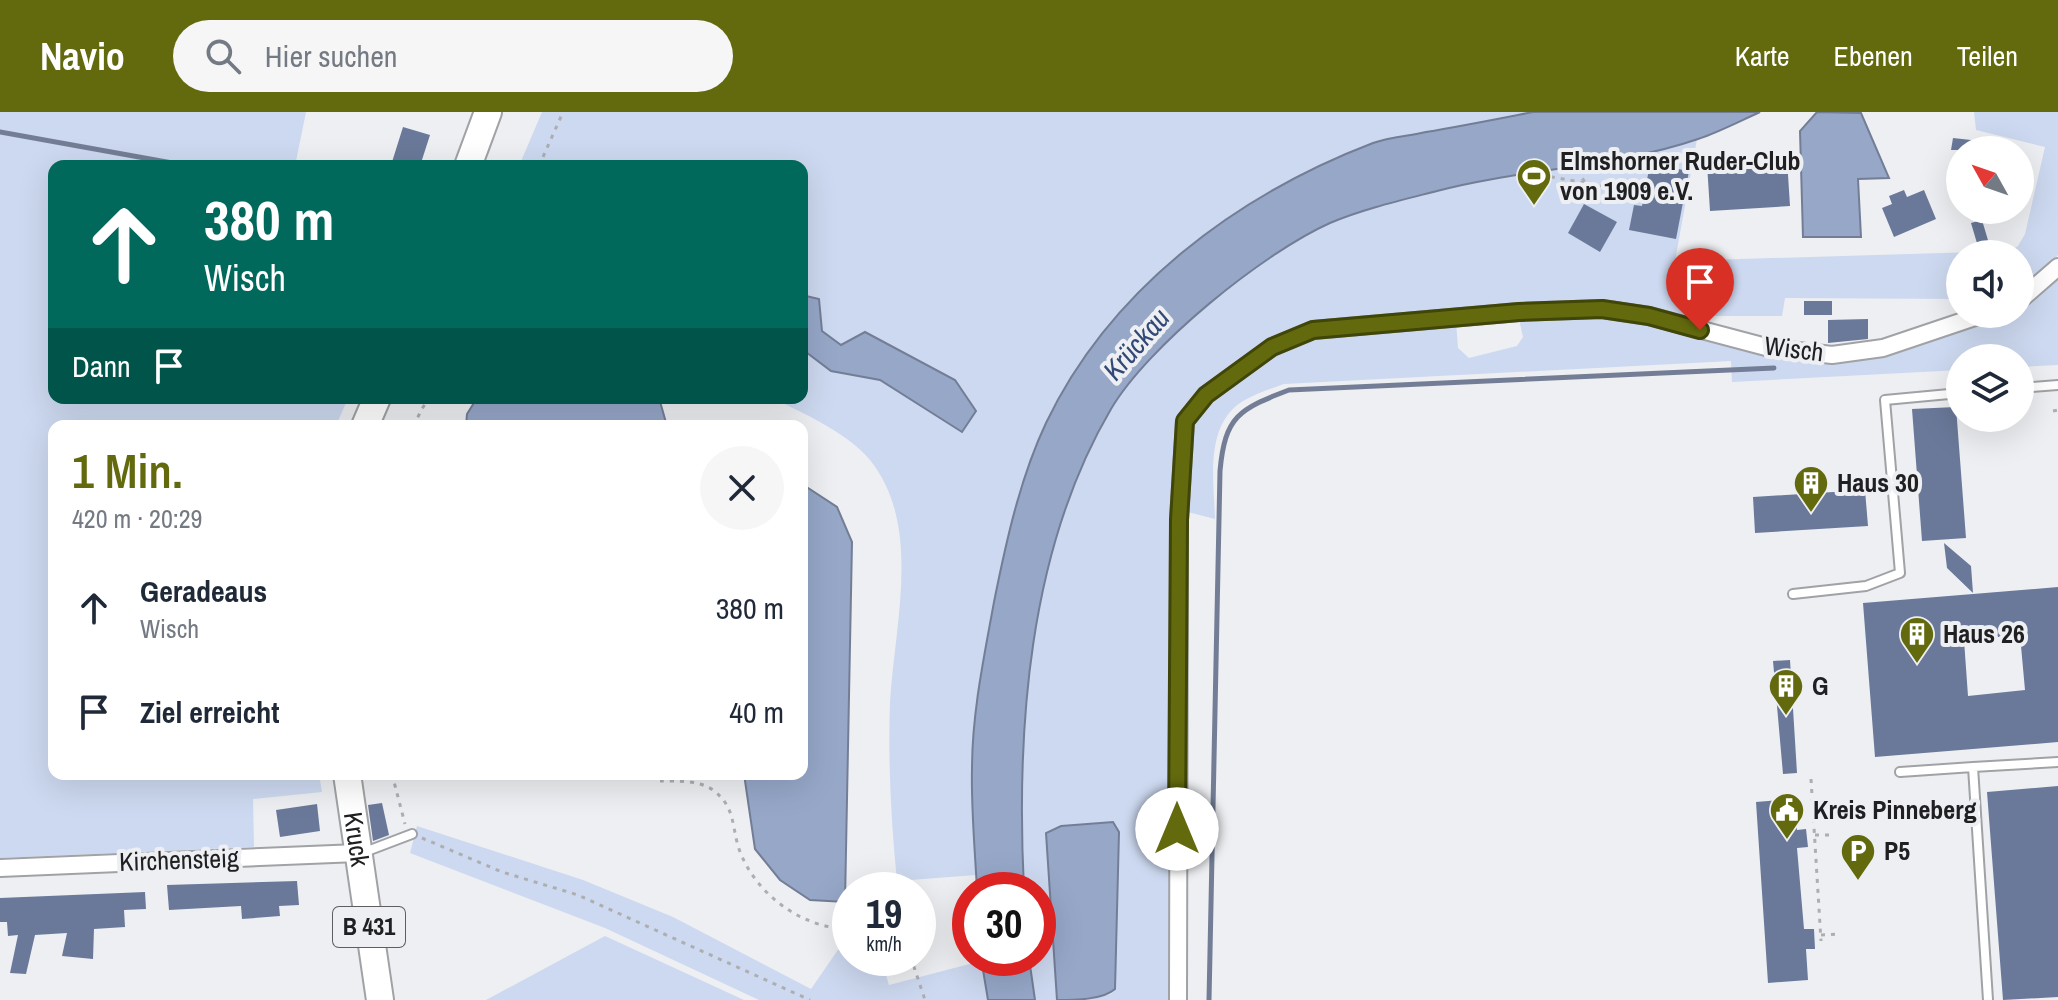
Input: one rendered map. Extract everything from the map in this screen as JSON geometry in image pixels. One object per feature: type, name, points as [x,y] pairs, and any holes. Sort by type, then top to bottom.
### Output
[{"type":"main road","points":[[470,160],[486,118]]},
{"type":"main road","name":"Kruck","points":[[348,780],[380,1000]]},
{"type":"street","points":[[2034,288],[2058,267]]},
{"type":"street","name":"Wisch","points":[[1178,1000],[1179,520],[1185,421],[1192,409],[1272,347],[1313,330],[1519,312],[1602,309],[1649,316],[1766,347],[1832,355],[1883,348],[1946,327]]},
{"type":"street","name":"Kirchensteig","points":[[0,868],[358,853]]},
{"type":"lane","points":[[2034,387],[2058,385]]},
{"type":"lane","points":[[1793,594],[1866,586],[1900,573],[1885,400],[1946,394]]},
{"type":"lane","points":[[1900,772],[2058,762]]},
{"type":"lane","points":[[1973,767],[1988,1000]]},
{"type":"lane","points":[[358,853],[368,853],[412,834]]},
{"type":"path","points":[[542,160],[563,112]]},
{"type":"path","points":[[1577,170],[1586,184]]},
{"type":"path","points":[[1541,175],[1630,191]]},
{"type":"path","points":[[1811,779],[1821,941]]},
{"type":"path","points":[[393,780],[401,818],[412,834],[502,872],[578,895],[810,1000]]},
{"type":"path","points":[[660,781],[712,788],[731,808],[739,847],[753,877],[794,915],[832,929]]},
{"type":"path","points":[[1814,836],[1831,835]]},
{"type":"path","points":[[1821,935],[1838,934]]},
{"type":"path","points":[[915,976],[925,1000]]},
{"type":"shaded area","points":[[0,112],[306,112],[296,160],[168,160],[0,130]]},
{"type":"shaded area","points":[[542,112],[1533,112],[1377,142],[1316,167],[1263,195],[1023,487],[1005,551],[980,674],[971,768],[976,872],[952,872],[952,877],[936,878],[936,872],[896,872],[889,748],[901,577],[901,546],[896,515],[886,486],[861,450],[824,424],[784,404],[808,404],[808,160],[522,160]]},
{"type":"shaded area","points":[[1974,112],[2058,112],[2058,255],[2034,281],[2034,240],[2022,240],[2027,224],[2034,224],[2034,195],[2045,147],[2034,144],[2034,136],[2000,136],[1976,130]]},
{"type":"shaded area","points":[[0,134],[145,160],[48,160],[48,404],[345,404],[339,420],[48,420],[48,780],[320,780],[322,792],[253,799],[254,847],[0,858]]},
{"type":"shaded area","points":[[1697,139],[1675,261],[1946,253],[1946,299],[1785,298],[1782,316],[1671,316],[1650,310],[1308,325],[1201,392],[1187,406],[1180,419],[1174,517],[1170,1000],[1079,1000],[1111,994],[1115,989],[1119,832],[1113,822],[1046,833],[1049,872],[1023,872],[1020,800],[1023,739],[1034,641],[1054,543],[1088,451],[1122,391],[1184,325],[1257,267],[1331,223],[1417,194]]},
{"type":"shaded area","points":[[2058,280],[2058,365],[2034,366],[2034,344],[1946,344],[1946,371],[1732,382],[1731,361],[1284,384],[1243,401],[1222,424],[1214,455],[1215,519],[1184,511],[1189,430],[1206,402],[1272,354],[1317,335],[1456,321],[1458,348],[1469,358],[1517,346],[1523,337],[1519,319],[1602,315],[1649,321],[1724,345],[1792,358],[1885,354],[1965,328],[2034,328],[2034,298]]},
{"type":"shaded area","points":[[417,826],[583,880],[673,917],[811,989],[832,959],[832,976],[886,976],[889,985],[936,976],[936,973],[952,969],[952,976],[984,976],[988,1000],[759,1000],[605,928],[410,853]]},
{"type":"shaded area","points":[[605,936],[744,1000],[486,1000]]},
{"type":"shaded area","points":[[1032,976],[1055,976],[1057,1000],[1035,1000]]},
{"type":"water","name":"Krückau","points":[[1533,112],[1760,112],[1706,136],[1635,156],[1469,184],[1356,213],[1330,223],[1273,256],[1241,278],[1179,330],[1128,384],[1111,409],[1083,464],[1061,521],[1033,643],[1026,705],[1023,872],[976,872],[972,799],[974,727],[979,685],[1009,533],[1021,488],[1046,423],[1073,375],[1105,330],[1142,289],[1182,252],[1274,190],[1323,164],[1379,141]]},
{"type":"water","points":[[1817,112],[1861,113],[1889,178],[1858,179],[1861,237],[1803,237],[1800,131]]},
{"type":"water","points":[[808,296],[819,299],[822,331],[841,345],[865,332],[955,380],[976,411],[962,432],[880,380],[831,371],[808,354]]},
{"type":"water","points":[[473,404],[661,404],[665,420],[466,420]]},
{"type":"water","points":[[808,488],[837,507],[852,542],[846,872],[832,872],[832,901],[810,900],[780,880],[755,849],[745,780],[808,780]]},
{"type":"water","points":[[1113,822],[1119,832],[1115,989],[1096,997],[1057,1000],[1056,872],[1049,872],[1046,833],[1061,826]]},
{"type":"water","points":[[984,976],[1032,976],[1035,1000],[988,1000]]},
{"type":"building","points":[[403,127],[430,135],[422,160],[393,160]]},
{"type":"building","points":[[1787,159],[1790,206],[1710,211],[1707,164]]},
{"type":"building","points":[[1650,164],[1689,171],[1676,239],[1629,230],[1634,205],[1642,206]]},
{"type":"building","points":[[1904,190],[1907,197],[1924,190],[1936,219],[1894,237],[1882,208],[1892,204],[1889,196]]},
{"type":"building","points":[[1584,204],[1617,222],[1600,252],[1568,233]]},
{"type":"building","points":[[1971,224],[1983,224],[1988,240],[1976,240]]},
{"type":"building","points":[[1804,301],[1832,301],[1832,315],[1804,315]]},
{"type":"building","points":[[1868,319],[1868,339],[1828,343],[1828,320]]},
{"type":"building","points":[[1946,407],[1946,432],[1958,432],[1966,538],[1922,541],[1912,409]]},
{"type":"building","name":"Haus 30","points":[[1865,490],[1868,526],[1755,533],[1753,497]]},
{"type":"building","points":[[1944,543],[1971,566],[1973,593],[1947,568]]},
{"type":"building","name":"Haus 26","points":[[2058,587],[2058,742],[1875,757],[1863,603]],"holes":[[[2020,635],[2025,690],[1968,696],[1964,640]]]},
{"type":"building","name":"G","points":[[1790,660],[1797,773],[1783,774],[1773,661]]},
{"type":"building","points":[[2058,786],[2058,997],[2003,1000],[1987,792]]},
{"type":"building","points":[[1793,799],[1797,830],[1806,829],[1808,847],[1797,848],[1804,929],[1814,929],[1815,949],[1806,949],[1808,980],[1768,983],[1756,802]]},
{"type":"building","points":[[382,803],[389,835],[373,841],[368,805]]},
{"type":"building","points":[[317,804],[320,831],[280,837],[276,810]]},
{"type":"building","points":[[297,881],[299,905],[279,906],[280,916],[242,919],[241,906],[169,910],[167,885]]},
{"type":"building","points":[[145,892],[146,909],[124,910],[125,927],[94,929],[93,959],[62,956],[67,933],[35,935],[26,974],[10,973],[18,935],[8,936],[7,922],[0,922],[0,898]]},
{"type":"waterway","points":[[0,132],[156,160]]},
{"type":"waterway","points":[[1209,1000],[1220,471],[1226,438],[1238,417],[1258,403],[1289,390],[1774,368]]},
{"type":"place","name":"Elmshorner Ruder-Club von 1909 e.V.","points":[[1534,207]]},
{"type":"place","name":"Haus 30","points":[[1811,514]]},
{"type":"place","name":"Haus 26","points":[[1917,665]]},
{"type":"place","name":"G","points":[[1786,717]]},
{"type":"place","name":"Kreis Pinneberg","points":[[1787,841]]},
{"type":"place","name":"P5","points":[[1858,882]]},
{"type":"route","points":[[1177,829],[1179,520],[1185,421],[1206,395],[1272,347],[1313,330],[1519,312],[1602,309],[1649,316],[1700,330]]}]
